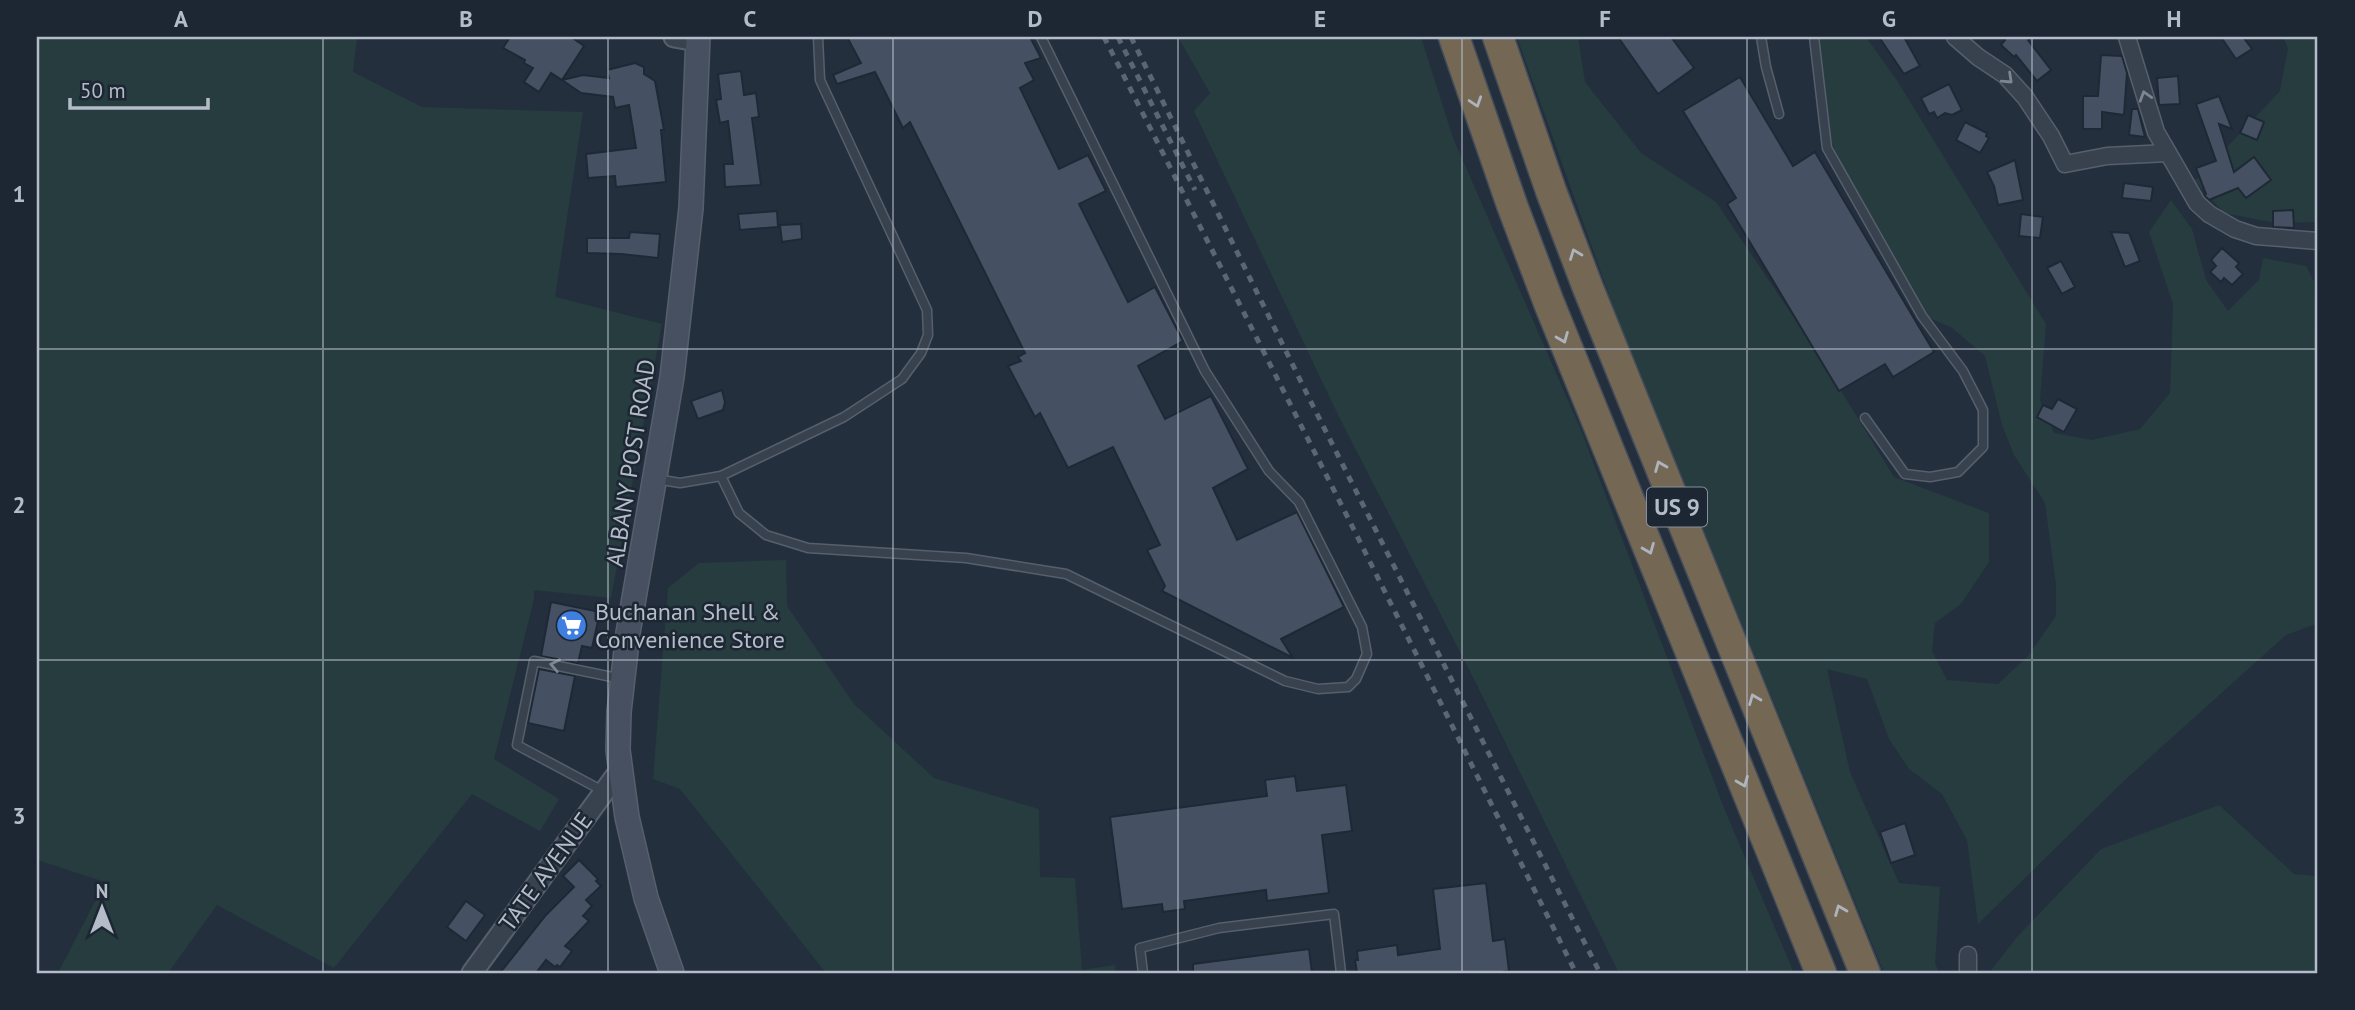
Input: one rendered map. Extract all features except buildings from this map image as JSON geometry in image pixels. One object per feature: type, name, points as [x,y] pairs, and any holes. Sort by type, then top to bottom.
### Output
[{"type":"highway","name":"US 9","points":[[1454,37],[1511,205],[1549,303],[1821,973]]},
{"type":"highway","name":"US 9","points":[[1498,37],[1588,288],[1865,973]]},
{"type":"main road","name":"ALBANY POST ROAD","points":[[673,973],[658,936],[627,817],[620,770],[619,712],[622,678],[673,377],[691,208],[697,39]]},
{"type":"street","points":[[674,37],[697,39]]},
{"type":"street","points":[[1955,37],[1978,57],[2006,75],[2025,97],[2051,136],[2065,164],[2107,156],[2168,153]]},
{"type":"street","points":[[2127,37],[2156,132],[2197,203],[2209,214],[2235,229],[2256,236],[2318,241]]},
{"type":"street","name":"TATE AVENUE","points":[[472,973],[620,770]]},
{"type":"street","points":[[1968,955],[1968,973]]},
{"type":"lane","points":[[656,479],[680,483],[721,476],[845,416],[902,379],[921,353],[928,335],[927,310],[820,80],[818,37]]},
{"type":"lane","points":[[721,476],[739,513],[766,535],[808,548],[966,558],[1066,574],[1285,681],[1332,690],[1348,687],[1356,679],[1367,654],[1363,627],[1350,600],[1299,502],[1269,471],[1205,370],[1041,37]]},
{"type":"lane","points":[[1761,37],[1779,114]]},
{"type":"lane","points":[[1814,37],[1828,148],[1922,316],[1963,372],[1983,410],[1983,447],[1958,472],[1930,477],[1905,474],[1864,418]]},
{"type":"lane","points":[[604,791],[517,745],[534,661],[622,678]]},
{"type":"lane","points":[[1143,973],[1140,948],[1219,928],[1334,914],[1341,973]]},
{"type":"green space","points":[[37,37],[357,37],[353,72],[422,107],[583,112],[555,297],[662,324],[611,598],[534,590],[494,759],[559,799],[540,831],[472,794],[334,968],[217,905],[168,973],[58,973],[105,882],[37,860]]},
{"type":"green space","points":[[1178,37],[1421,37],[1453,138],[1581,430],[1724,808],[1794,973],[1619,973],[1477,685],[1339,417],[1194,111],[1210,93]]},
{"type":"green space","points":[[1517,37],[1578,37],[1585,82],[1641,153],[1716,202],[1816,350],[1894,477],[1989,513],[1989,562],[1961,604],[1935,623],[1932,651],[1947,680],[1998,684],[2028,656],[2056,616],[2056,585],[2045,503],[2014,455],[2002,425],[1985,356],[1951,327],[1929,318],[1849,186],[1822,118],[1809,37],[1866,37],[1898,82],[2046,324],[2040,400],[2054,433],[2092,440],[2140,429],[2170,393],[2173,304],[2149,232],[2171,200],[2192,229],[2206,280],[2228,311],[2259,280],[2263,258],[2306,266],[2314,282],[2318,349],[2318,623],[2286,635],[2127,778],[1978,924],[1967,840],[1942,794],[1909,769],[1889,739],[1867,679],[1827,669],[1850,772],[1899,883],[1940,887],[1935,963],[1939,973],[1884,973],[1619,323]]},
{"type":"green space","points":[[2283,37],[2318,37],[2317,222],[2276,223],[2224,213],[2195,181],[2280,91],[2288,48]]},
{"type":"green space","points":[[786,560],[787,606],[854,704],[934,778],[1039,809],[1040,877],[1075,878],[1082,970],[1115,965],[1116,973],[826,973],[680,789],[653,779],[668,588],[699,563]]},
{"type":"green space","points":[[2219,805],[2294,874],[2318,876],[2318,973],[1989,973],[2017,937],[2101,849]]},
{"type":"railway","points":[[1104,37],[1576,973]]},
{"type":"railway","points":[[1118,37],[1195,190]]},
{"type":"railway","points":[[1131,37],[1313,406],[1600,973]]},
{"type":"place","name":"Buchanan Shell & Convenience Store","points":[[572,626]]}]
